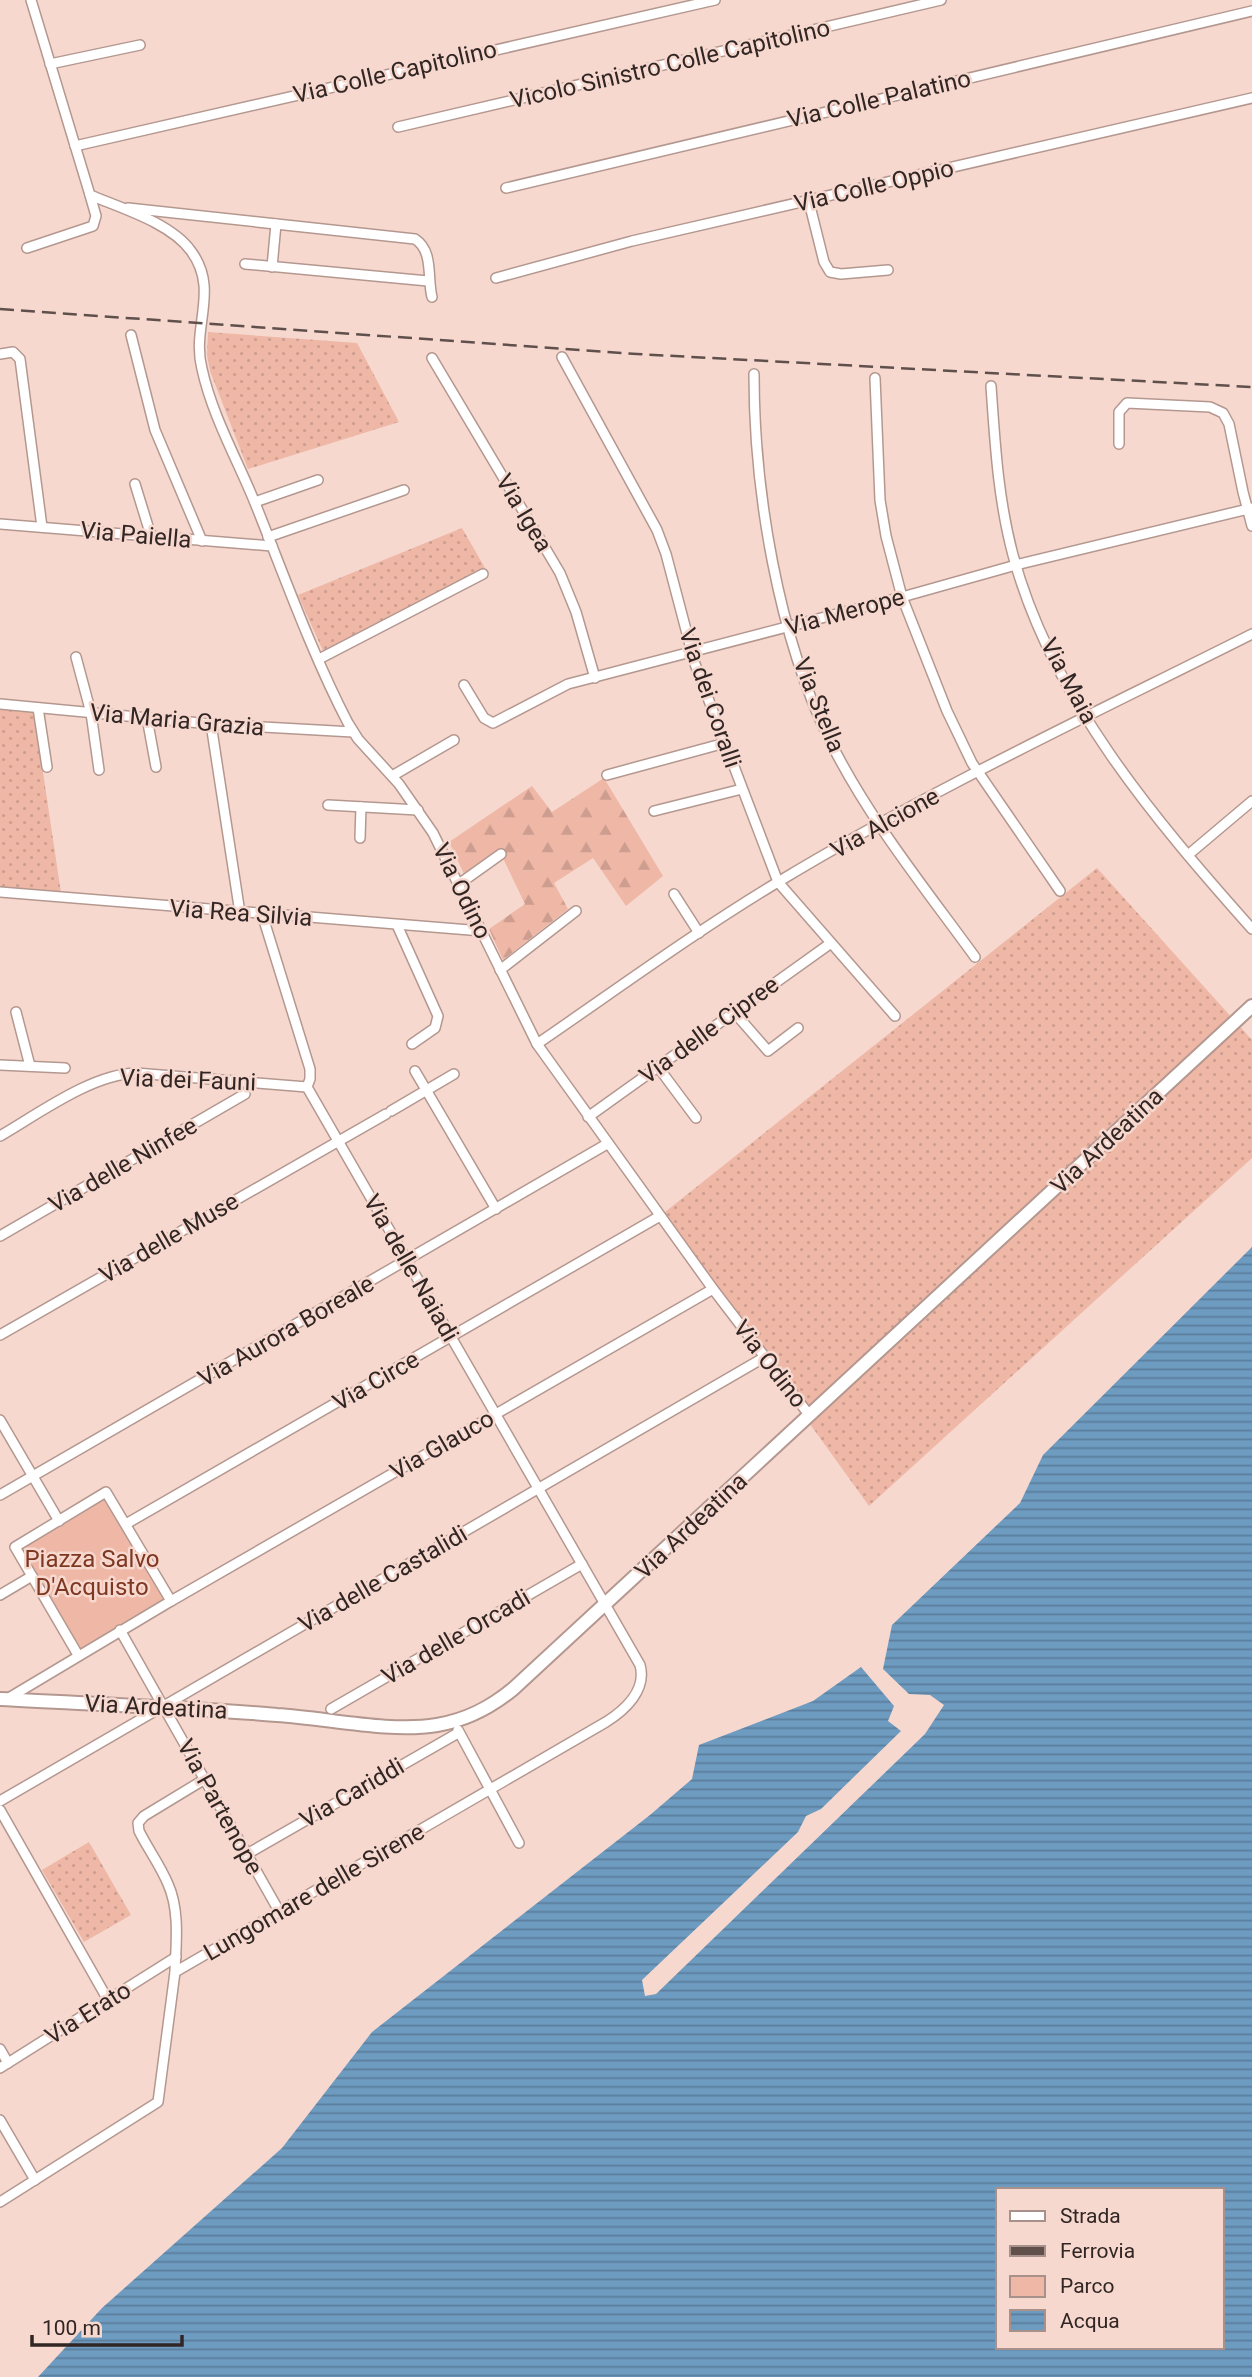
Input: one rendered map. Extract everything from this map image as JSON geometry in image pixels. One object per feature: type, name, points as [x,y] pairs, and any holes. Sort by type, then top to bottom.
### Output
[{"type":"main road","name":"Via Ardeatina","points":[[3,1699],[163,1706],[386,1726],[458,1727],[506,1695],[1252,1006]]},
{"type":"street","points":[[27,248],[93,226],[96,216],[31,0]]},
{"type":"street","name":"Via Colle Capitolino","points":[[75,146],[715,0]]},
{"type":"street","name":"Vicolo Sinistro Colle Capitolino","points":[[398,127],[941,0]]},
{"type":"street","name":"Via Colle Palatino","points":[[506,188],[1252,11]]},
{"type":"street","points":[[50,64],[139,45]]},
{"type":"street","name":"Via Colle Oppio","points":[[496,278],[632,241],[1252,98]]},
{"type":"street","points":[[90,195],[119,207],[415,239],[424,249],[432,297]]},
{"type":"street","points":[[809,202],[824,262],[830,272],[841,274],[888,270]]},
{"type":"street","name":"Via Odino","points":[[119,207],[164,228],[193,252],[205,287],[206,301],[198,345],[202,370],[270,542],[353,732],[392,776],[433,833],[537,1044],[713,1289],[810,1416]]},
{"type":"street","points":[[272,267],[276,223]]},
{"type":"street","points":[[245,264],[428,281]]},
{"type":"street","points":[[131,335],[155,430],[202,541]]},
{"type":"street","points":[[0,354],[16,353],[20,361],[42,527]]},
{"type":"street","name":"Via dei Coralli","points":[[562,357],[657,530],[692,653],[778,882],[895,1016]]},
{"type":"street","name":"Via Igea","points":[[432,358],[563,579],[596,678]]},
{"type":"street","name":"Via Stella","points":[[754,373],[762,492],[789,628],[827,734],[879,825],[975,957]]},
{"type":"street","points":[[875,378],[880,500],[902,597],[947,711],[978,772],[1060,891]]},
{"type":"street","name":"Via Maia","points":[[991,386],[998,474],[1016,565],[1041,630],[1087,717],[1130,783],[1252,929]]},
{"type":"street","points":[[1119,444],[1118,415],[1120,408],[1127,403],[1210,407],[1223,413],[1231,428],[1252,526]]},
{"type":"street","points":[[254,502],[318,480]]},
{"type":"street","points":[[135,484],[151,536]]},
{"type":"street","points":[[270,542],[404,490]]},
{"type":"street","name":"Via Merope","points":[[464,685],[484,718],[493,723],[554,690],[596,678],[1016,565],[1249,508]]},
{"type":"street","name":"Via Paiella","points":[[0,524],[202,541],[270,542]]},
{"type":"street","points":[[319,659],[483,574]]},
{"type":"street","name":"Via Alcione","points":[[537,1044],[778,882],[978,772],[1252,635]]},
{"type":"street","points":[[76,657],[91,713],[99,770]]},
{"type":"street","name":"Via Maria Grazia","points":[[0,704],[211,724],[353,732]]},
{"type":"street","points":[[38,708],[47,767]]},
{"type":"street","points":[[147,718],[156,767]]},
{"type":"street","points":[[211,724],[240,913]]},
{"type":"street","points":[[392,776],[454,740]]},
{"type":"street","points":[[607,775],[725,743]]},
{"type":"street","points":[[654,811],[742,789]]},
{"type":"street","points":[[1188,855],[1252,801]]},
{"type":"street","points":[[328,805],[418,810]]},
{"type":"street","points":[[360,838],[362,807]]},
{"type":"street","points":[[460,884],[501,854]]},
{"type":"street","name":"Via Rea Silvia","points":[[0,892],[482,931]]},
{"type":"street","points":[[674,894],[699,933]]},
{"type":"street","name":"Via Odino","points":[[500,970],[576,911]]},
{"type":"street","name":"Via delle Naiadi","points":[[262,915],[310,1069],[307,1087],[605,1604]]},
{"type":"street","points":[[397,925],[438,1016],[435,1028],[412,1044]]},
{"type":"street","name":"Via delle Cipree","points":[[588,1117],[831,943]]},
{"type":"street","points":[[734,1012],[768,1051],[798,1028]]},
{"type":"street","points":[[16,1013],[30,1066]]},
{"type":"street","points":[[0,1065],[65,1068]]},
{"type":"street","points":[[658,1068],[696,1118]]},
{"type":"street","points":[[415,1070],[496,1209]]},
{"type":"street","name":"Via dei Fauni","points":[[0,1136],[97,1081],[123,1074],[307,1087]]},
{"type":"street","name":"Via delle Muse","points":[[0,1335],[454,1074]]},
{"type":"street","name":"Via delle Ninfee","points":[[0,1236],[245,1094]]},
{"type":"street","name":"Via Aurora Boreale","points":[[0,1495],[607,1144]]},
{"type":"street","name":"Via Circe","points":[[127,1524],[660,1216]]},
{"type":"street","name":"Via Glauco","points":[[171,1601],[713,1289]]},
{"type":"street","name":"Via delle Castalidi","points":[[0,1801],[765,1357]]},
{"type":"street","points":[[0,1420],[59,1521]]},
{"type":"street","points":[[3,1699],[171,1601],[106,1492],[15,1546],[78,1655]]},
{"type":"street","name":"Via delle Orcadi","points":[[331,1709],[582,1564]]},
{"type":"street","points":[[0,1595],[32,1576]]},
{"type":"street","name":"Lungomare delle Sirene","points":[[0,2202],[158,2102],[175,1972],[617,1715],[637,1692],[642,1677],[641,1668],[605,1604]]},
{"type":"street","name":"Via Partenope","points":[[120,1630],[279,1911]]},
{"type":"street","points":[[458,1727],[519,1843]]},
{"type":"street","name":"Via Cariddi","points":[[247,1854],[458,1727]]},
{"type":"street","points":[[175,1972],[174,1902],[168,1884],[139,1831],[138,1823],[144,1816],[205,1779]]},
{"type":"street","points":[[0,1810],[107,2000]]},
{"type":"street","name":"Via Erato","points":[[4,2066],[176,1957]]},
{"type":"street","points":[[0,2049],[4,2066]]},
{"type":"street","points":[[0,2120],[35,2180]]},
{"type":"green space","points":[[208,332],[357,343],[399,422],[248,469],[210,371],[207,355]]},
{"type":"green space","points":[[462,528],[485,568],[323,651],[298,595]]},
{"type":"green space","points":[[0,709],[34,712],[61,893],[0,887]]},
{"type":"green space","points":[[604,778],[663,876],[626,906],[593,858],[554,883],[568,909],[503,960],[489,929],[525,904],[499,850],[464,874],[449,842],[532,786],[552,812]]},
{"type":"green space","points":[[1097,868],[1252,1040],[1252,1158],[869,1506],[660,1216]]},
{"type":"green space","name":"Piazza Salvo D'Acquisto","points":[[106,1492],[171,1601],[78,1655],[15,1547]]},
{"type":"green space","points":[[89,1842],[131,1915],[84,1942],[42,1870]]},
{"type":"water","points":[[1252,1247],[1252,2377],[38,2377],[102,2308],[282,2148],[372,2032],[650,1815],[692,1779],[699,1745],[813,1701],[861,1667],[894,1706],[888,1721],[901,1731],[821,1809],[806,1816],[798,1832],[642,1980],[645,1996],[656,1994],[925,1734],[944,1705],[930,1695],[909,1694],[883,1669],[892,1625],[1020,1503],[1043,1455]]},
{"type":"railway","points":[[0,309],[637,354],[1252,387]]}]
